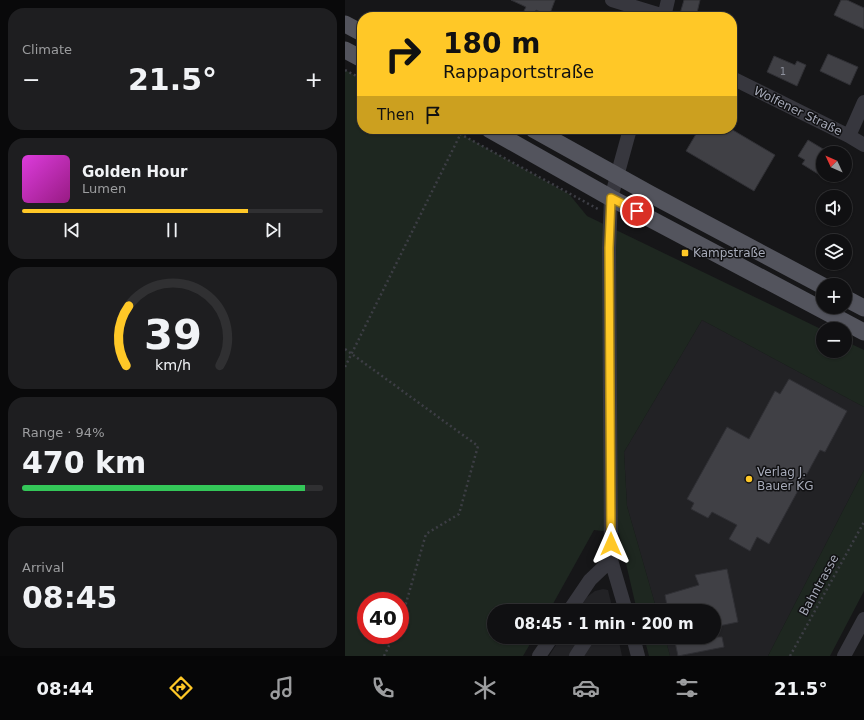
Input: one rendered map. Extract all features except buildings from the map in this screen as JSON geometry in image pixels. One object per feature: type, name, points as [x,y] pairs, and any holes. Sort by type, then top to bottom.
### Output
[{"type":"main road","points":[[345,24],[357,30]]},
{"type":"main road","points":[[345,50],[357,56]]},
{"type":"main road","points":[[498,134],[611,198],[864,332]]},
{"type":"main road","points":[[542,134],[617,176],[816,282]]},
{"type":"main road","points":[[852,302],[864,308]]},
{"type":"street","points":[[612,0],[649,12]]},
{"type":"street","points":[[665,12],[668,0]]},
{"type":"street","name":"Wolfener Straße","points":[[737,80],[849,136],[864,146]]},
{"type":"street","points":[[849,136],[864,102]]},
{"type":"street","points":[[624,604],[611,560],[611,198],[628,134]]},
{"type":"street","points":[[574,604],[591,580],[611,560]]},
{"type":"street","points":[[844,656],[864,619]]},
{"type":"street","points":[[539,656],[547,644]]},
{"type":"street","points":[[576,656],[584,644]]},
{"type":"street","points":[[635,644],[638,656]]},
{"type":"path","points":[[345,70],[357,76]]},
{"type":"path","points":[[345,367],[460,134],[611,216]]},
{"type":"path","points":[[345,349],[478,446],[459,514],[426,534],[409,593]]},
{"type":"path","name":"Bahntrasse","points":[[790,656],[864,522]]},
{"type":"path","points":[[384,656],[390,644]]},
{"type":"shaded area","points":[[345,70],[357,76],[357,134],[461,134],[569,194],[587,216],[816,327],[816,358],[852,358],[852,344],[864,350],[864,407],[702,320],[624,452],[627,506],[655,604],[635,604],[619,533],[594,530],[553,604],[487,604],[487,644],[530,644],[523,656],[345,656]]},
{"type":"shaded area","points":[[702,320],[864,407],[864,470],[768,656],[670,656],[667,644],[721,644],[721,604],[655,604],[627,506],[624,452]]},
{"type":"shaded area","points":[[864,470],[864,591],[830,656],[768,656]]},
{"type":"shaded area","points":[[603,589],[608,590],[611,604],[582,604],[587,597],[595,591]]},
{"type":"shaded area","points":[[557,644],[619,644],[622,656],[549,656]]},
{"type":"shaded area","points":[[646,644],[667,644],[670,656],[649,656]]},
{"type":"place","name":"Kampstraße","points":[[685,253]]},
{"type":"place","name":"Verlag J. Bauer KG","points":[[749,479]]},
{"type":"route","points":[[611,544],[609,248],[611,198],[637,211]]}]
